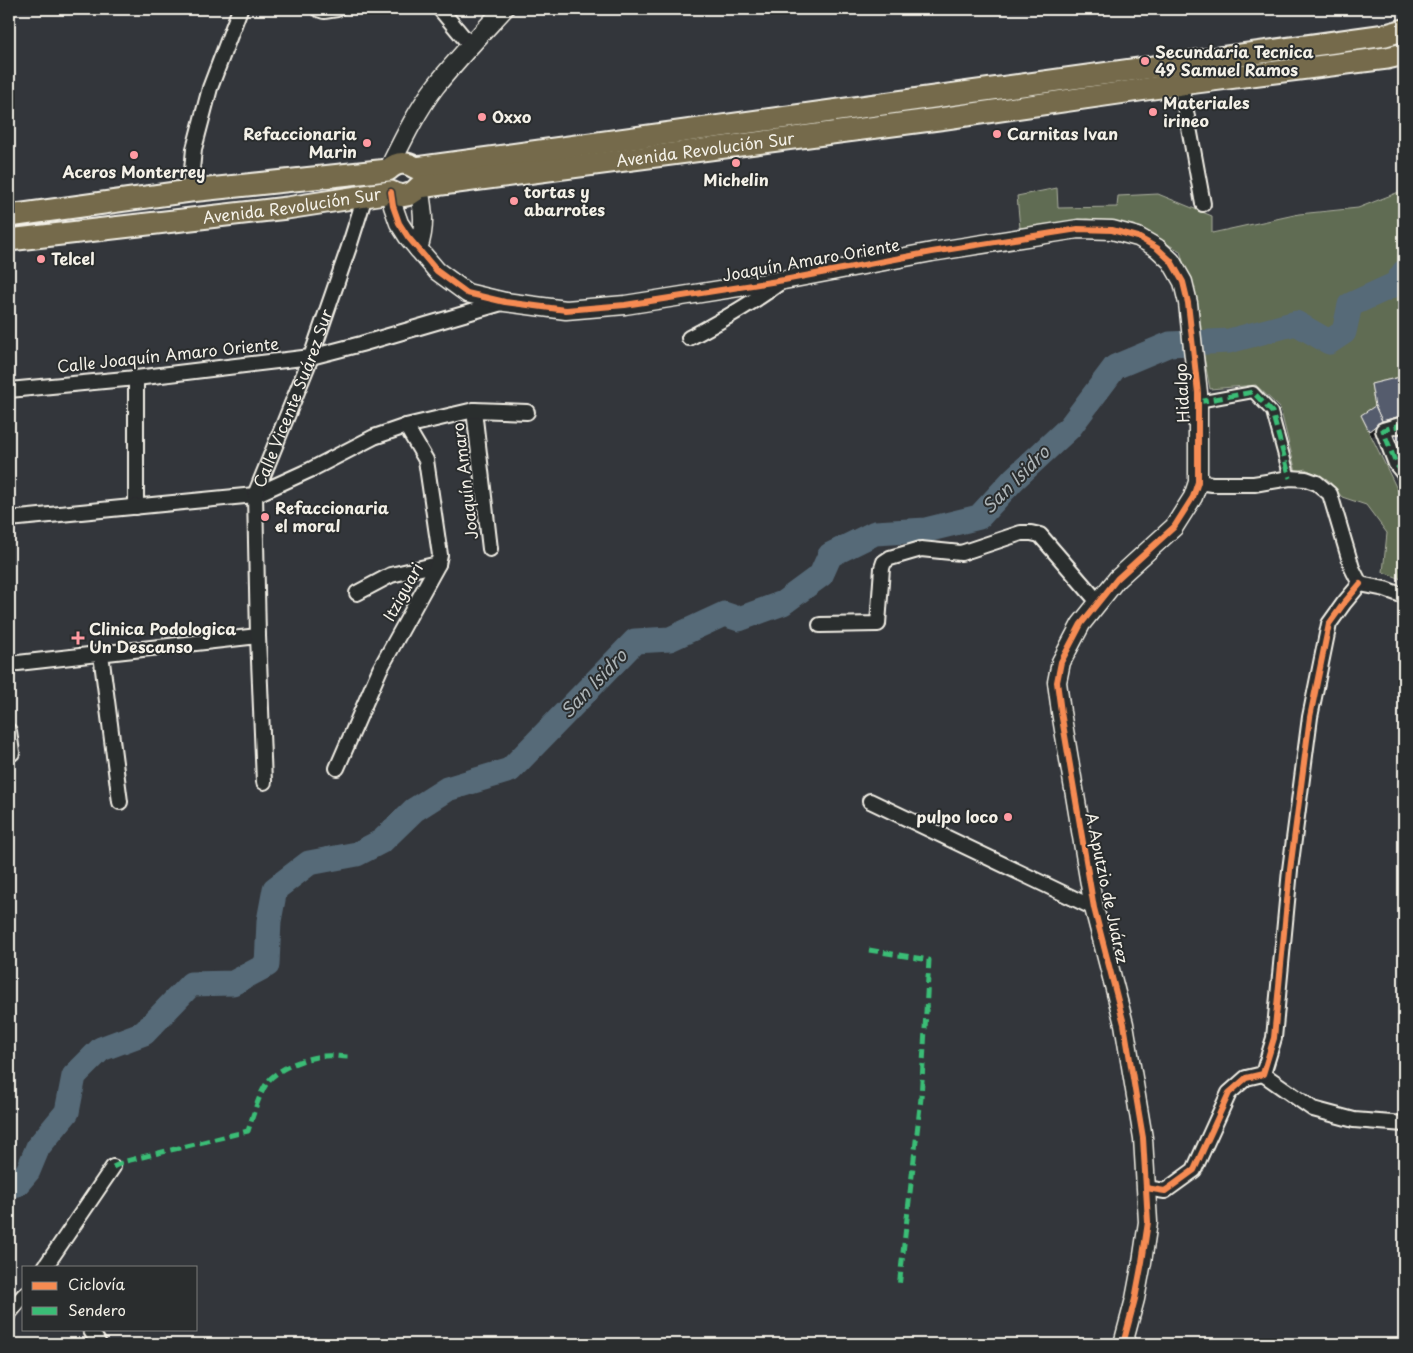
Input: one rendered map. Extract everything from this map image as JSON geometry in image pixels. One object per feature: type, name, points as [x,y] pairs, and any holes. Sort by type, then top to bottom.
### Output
[{"type":"main road","name":"Avenida Revolución Sur","points":[[418,177],[1376,36],[1404,30]]},
{"type":"main road","name":"Avenida Revolución Sur","points":[[418,177],[936,119],[1181,84],[1387,58],[1404,54]]},
{"type":"main road","name":"Avenida Revolución Sur","points":[[9,216],[190,191],[388,170],[396,164],[403,163],[407,163],[418,177]]},
{"type":"main road","points":[[388,170],[386,180],[391,192]]},
{"type":"main road","name":"Avenida Revolución Sur","points":[[9,240],[288,208],[391,192],[399,195],[409,195],[418,177]]},
{"type":"street","points":[[190,191],[194,149],[210,88],[240,9]]},
{"type":"street","points":[[318,9],[324,11],[337,9]]},
{"type":"street","points":[[440,9],[470,45]]},
{"type":"street","points":[[388,170],[404,137],[434,88],[470,45],[504,9]]},
{"type":"street","points":[[1181,84],[1203,204]]},
{"type":"street","points":[[404,137],[418,177],[424,217],[423,236],[418,249]]},
{"type":"street","name":"Joaquín Amaro Oriente","points":[[391,192],[393,206],[399,223],[437,272],[467,292],[504,302],[566,310],[625,305],[784,280],[932,252],[1078,229],[1112,230],[1138,237],[1157,248],[1171,261],[1183,282],[1188,303]]},
{"type":"street","name":"Calle Vicente Suárez Sur","points":[[264,782],[254,495],[311,356],[365,196]]},
{"type":"street","points":[[689,338],[723,320],[784,280]]},
{"type":"street","name":"Calle Joaquín Amaro Oriente","points":[[9,390],[136,378],[311,356],[361,344],[504,302]]},
{"type":"street","name":"Hidalgo","points":[[1188,303],[1198,397],[1198,482]]},
{"type":"street","points":[[136,378],[136,507]]},
{"type":"street","points":[[1198,397],[1253,392],[1272,412],[1290,478]]},
{"type":"street","points":[[9,519],[254,495],[310,470],[374,437],[406,426],[474,410],[527,412]]},
{"type":"street","name":"Joaquín Amaro","points":[[474,410],[490,549]]},
{"type":"street","points":[[1404,424],[1383,430],[1396,464],[1404,474]]},
{"type":"street","name":"Itziguari","points":[[337,768],[380,669],[438,564],[440,555],[426,460],[406,426]]},
{"type":"street","points":[[1198,482],[1254,484],[1290,478],[1306,479],[1317,484],[1330,494],[1352,568],[1360,584],[1404,596]]},
{"type":"street","name":"A Aputzio de Juárez","points":[[1123,1344],[1135,1299],[1148,1222],[1142,1138],[1124,1024],[1094,908],[1057,682],[1061,662],[1082,624],[1116,579],[1174,527],[1193,496],[1198,482]]},
{"type":"street","points":[[820,625],[878,624],[882,568],[884,562],[890,558],[921,549],[961,553],[1021,533],[1031,532],[1040,535],[1098,602]]},
{"type":"street","points":[[357,593],[391,575],[438,564]]},
{"type":"street","points":[[1263,1074],[1274,1038],[1290,870],[1310,717],[1329,624],[1360,584]]},
{"type":"street","points":[[9,664],[258,636]]},
{"type":"street","points":[[101,654],[120,802]]},
{"type":"street","points":[[9,731],[12,754]]},
{"type":"street","points":[[870,801],[1094,908]]},
{"type":"street","points":[[1146,1188],[1165,1191],[1194,1170],[1230,1093],[1246,1078],[1263,1074],[1313,1109],[1354,1120],[1404,1124]]},
{"type":"street","points":[[46,1266],[113,1167]]},
{"type":"street","points":[[9,1312],[22,1297]]},
{"type":"street","points":[[91,1330],[99,1344]]},
{"type":"green space","points":[[1057,188],[1058,208],[1117,207],[1118,196],[1158,194],[1212,216],[1212,233],[1299,214],[1358,208],[1404,190],[1404,376],[1371,384],[1375,406],[1361,415],[1404,500],[1404,580],[1383,572],[1387,533],[1366,505],[1342,497],[1327,479],[1305,469],[1296,472],[1280,408],[1256,385],[1210,389],[1204,357],[1200,350],[1193,297],[1180,251],[1133,225],[1087,219],[1020,228],[1017,196]]},
{"type":"building","points":[[1404,376],[1404,415],[1382,421],[1375,406],[1371,384]]},
{"type":"building","points":[[1375,406],[1382,421],[1369,431],[1361,415]]},
{"type":"building","points":[[1404,429],[1404,462],[1399,459],[1391,434]]},
{"type":"waterway","name":"San Isidro","points":[[9,1185],[17,1184],[28,1171],[38,1147],[67,1112],[74,1076],[101,1049],[144,1033],[191,984],[233,983],[267,965],[269,921],[275,889],[309,863],[357,854],[382,841],[414,810],[447,789],[510,770],[635,641],[670,639],[724,614],[739,619],[783,603],[821,575],[830,555],[875,533],[926,530],[979,517],[1014,479],[1070,427],[1115,367],[1170,344],[1229,341],[1296,323],[1329,342],[1344,332],[1350,305],[1396,284],[1404,272]]},
{"type":"marked path","points":[[1198,402],[1253,392],[1272,412],[1290,478]]},
{"type":"marked path","points":[[1404,424],[1383,430],[1396,464],[1404,474]]},
{"type":"marked path","points":[[869,950],[929,960],[921,1098],[899,1287]]},
{"type":"marked path","points":[[113,1167],[126,1161],[248,1131],[263,1089],[276,1074],[289,1066],[310,1058],[327,1056],[348,1057]]},
{"type":"cycle path","points":[[391,192],[393,206],[399,223],[408,237],[437,271],[467,293],[505,302],[566,310],[625,305],[784,280],[932,252],[1078,229],[1112,230],[1138,237],[1157,248],[1171,261],[1183,282],[1188,303],[1198,393],[1198,482],[1193,497],[1174,527],[1117,579],[1081,624],[1061,662],[1057,682],[1094,908],[1124,1024],[1143,1138],[1148,1222],[1135,1299],[1123,1344]]},
{"type":"cycle path","points":[[1146,1188],[1165,1191],[1194,1170],[1229,1093],[1246,1078],[1263,1074],[1274,1038],[1290,870],[1310,717],[1329,624],[1360,584]]},
{"type":"place","name":"Secundaria Tecnica 49 Samuel Ramos","points":[[1145,61]]},
{"type":"place","name":"Materiales irineo","points":[[1153,112]]},
{"type":"place","name":"Oxxo","points":[[482,117]]},
{"type":"place","name":"Carnitas Ivan","points":[[997,134]]},
{"type":"place","name":"Refaccionaria Marìn","points":[[367,143]]},
{"type":"place","name":"Aceros Monterrey","points":[[134,155]]},
{"type":"place","name":"Michelin","points":[[736,163]]},
{"type":"place","name":"tortas y abarrotes","points":[[514,201]]},
{"type":"place","name":"Telcel","points":[[41,259]]},
{"type":"place","name":"Refaccionaria el moral","points":[[265,517]]},
{"type":"place","name":"Clinica Podologica Un Descanso","points":[[78,638]]},
{"type":"place","name":"pulpo loco","points":[[1008,817]]}]
